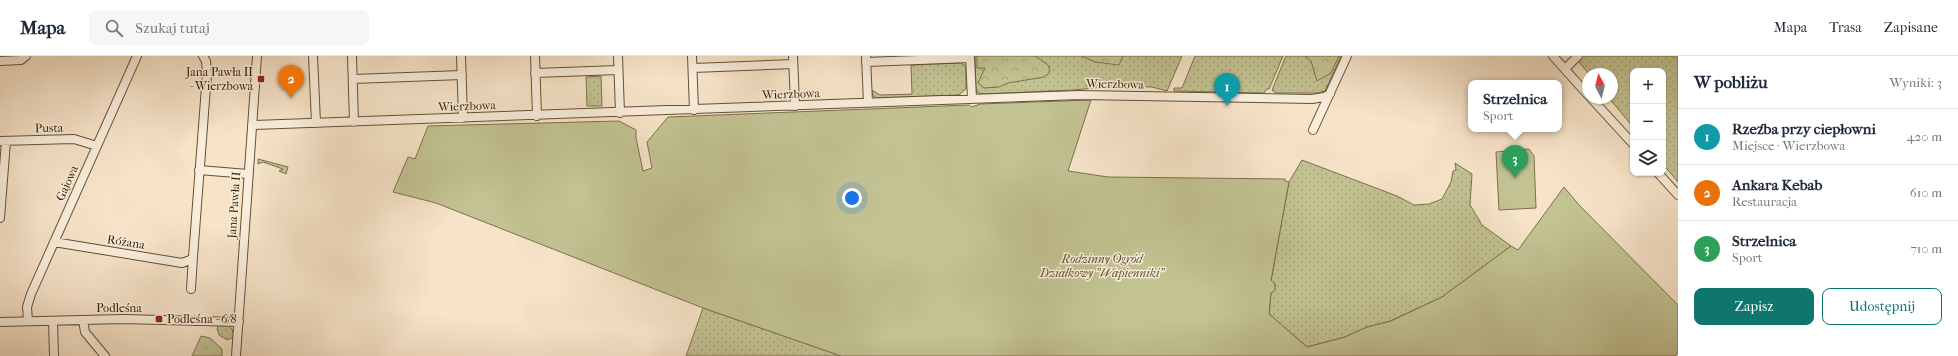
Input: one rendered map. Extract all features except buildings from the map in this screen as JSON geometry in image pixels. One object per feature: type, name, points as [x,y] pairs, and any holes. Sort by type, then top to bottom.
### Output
[{"type":"street","points":[[0,61],[21,60],[26,56]]},
{"type":"street","name":"Gajowa","points":[[28,321],[27,307],[31,294],[138,56]]},
{"type":"street","points":[[191,289],[207,74],[206,61],[203,56]]},
{"type":"street","name":"Jana Pawła II","points":[[236,356],[257,56]]},
{"type":"street","points":[[313,56],[316,123]]},
{"type":"street","points":[[352,56],[354,122]]},
{"type":"street","points":[[461,56],[464,118]]},
{"type":"street","points":[[535,56],[537,116]]},
{"type":"street","points":[[618,56],[620,113]]},
{"type":"street","points":[[692,56],[694,110]]},
{"type":"street","points":[[1313,130],[1347,56]]},
{"type":"street","points":[[1553,56],[1582,88]]},
{"type":"street","points":[[1563,67],[1573,56]]},
{"type":"street","points":[[1563,67],[1578,56]]},
{"type":"street","points":[[868,103],[866,59],[970,57],[972,99]]},
{"type":"street","points":[[693,68],[793,60],[794,106]]},
{"type":"street","points":[[535,73],[618,70]]},
{"type":"street","points":[[353,79],[462,75]]},
{"type":"street","name":"Wierzbowa","points":[[252,125],[620,113],[1080,95],[1312,99],[1324,98],[1330,94]]},
{"type":"street","points":[[1596,104],[1630,141]]},
{"type":"street","name":"Pusta","points":[[3,141],[74,139],[97,146]]},
{"type":"street","points":[[0,218],[3,141]]},
{"type":"street","points":[[199,170],[248,174]]},
{"type":"street","points":[[1661,176],[1678,195]]},
{"type":"street","name":"Różana","points":[[54,242],[182,263],[193,257]]},
{"type":"street","points":[[83,320],[84,332],[104,356]]},
{"type":"street","name":"Podleśna","points":[[0,322],[83,320],[239,322]]},
{"type":"street","points":[[53,321],[54,356]]},
{"type":"green space","points":[[975,56],[1182,56],[1167,91],[1152,87],[1113,86],[1074,90],[982,94],[977,92],[976,89]]},
{"type":"green space","points":[[977,56],[1035,56],[1048,65],[1050,70],[1044,77],[1008,83],[999,87],[984,88],[978,83],[985,68],[977,68]]},
{"type":"green space","points":[[1082,56],[1123,56],[1119,65],[1095,62]]},
{"type":"green space","points":[[1195,56],[1283,56],[1269,89],[1267,89],[1264,93],[1174,91],[1174,88],[1182,88]]},
{"type":"green space","points":[[1286,56],[1341,56],[1325,91],[1318,93],[1276,93],[1272,90]]},
{"type":"green space","points":[[1305,56],[1339,56],[1331,73],[1317,81],[1311,61]]},
{"type":"green space","points":[[1574,56],[1678,56],[1678,182],[1666,168],[1666,68],[1630,68],[1630,123],[1614,104],[1618,104],[1618,68],[1584,68]]},
{"type":"green space","points":[[961,63],[966,66],[966,89],[959,95],[877,98],[873,96],[872,90],[880,95],[912,94],[911,65]]},
{"type":"green space","points":[[601,76],[602,106],[587,106],[586,77]]},
{"type":"green space","name":"Rodzinny Ogród Działkowy \"Wapienniki\"","points":[[1091,100],[1068,171],[1108,177],[1285,179],[1285,181],[1289,182],[1271,280],[1275,284],[1275,290],[1271,293],[1269,314],[1307,347],[1345,337],[1367,327],[1391,321],[1442,297],[1511,246],[1518,250],[1564,187],[1580,206],[1678,305],[1678,353],[1675,356],[841,356],[703,308],[436,203],[393,192],[408,157],[415,159],[428,126],[619,121],[636,130],[636,138],[643,171],[652,168],[647,142],[668,117],[969,105],[972,107],[980,104]]},
{"type":"green space","points":[[1529,149],[1534,156],[1536,208],[1499,210],[1496,152]]},
{"type":"green space","points":[[258,159],[288,167],[286,174],[279,171],[283,169],[263,162],[258,164]]},
{"type":"green space","points":[[1302,160],[1397,196],[1414,205],[1429,204],[1442,199],[1451,182],[1453,171],[1456,170],[1455,163],[1472,174],[1470,205],[1482,225],[1511,246],[1442,297],[1388,322],[1367,327],[1345,337],[1307,347],[1269,314],[1271,293],[1275,290],[1275,284],[1271,281],[1289,182]]},
{"type":"green space","points":[[703,308],[842,356],[686,356]]},
{"type":"green space","points":[[220,324],[227,325],[232,329],[234,337],[227,340],[219,335],[217,328]]},
{"type":"green space","points":[[201,336],[210,338],[222,349],[222,356],[192,356]]},
{"type":"place","name":"Jana Pawła II - Wierzbowa","points":[[261,79]]},
{"type":"place","name":"Ankara Kebab","points":[[291,98]]},
{"type":"place","name":"Rzeźba przy ciepłowni","points":[[1227,106]]},
{"type":"place","name":"Strzelnica","points":[[1515,178]]},
{"type":"place","name":"Podleśna - 6/8","points":[[159,319]]}]
